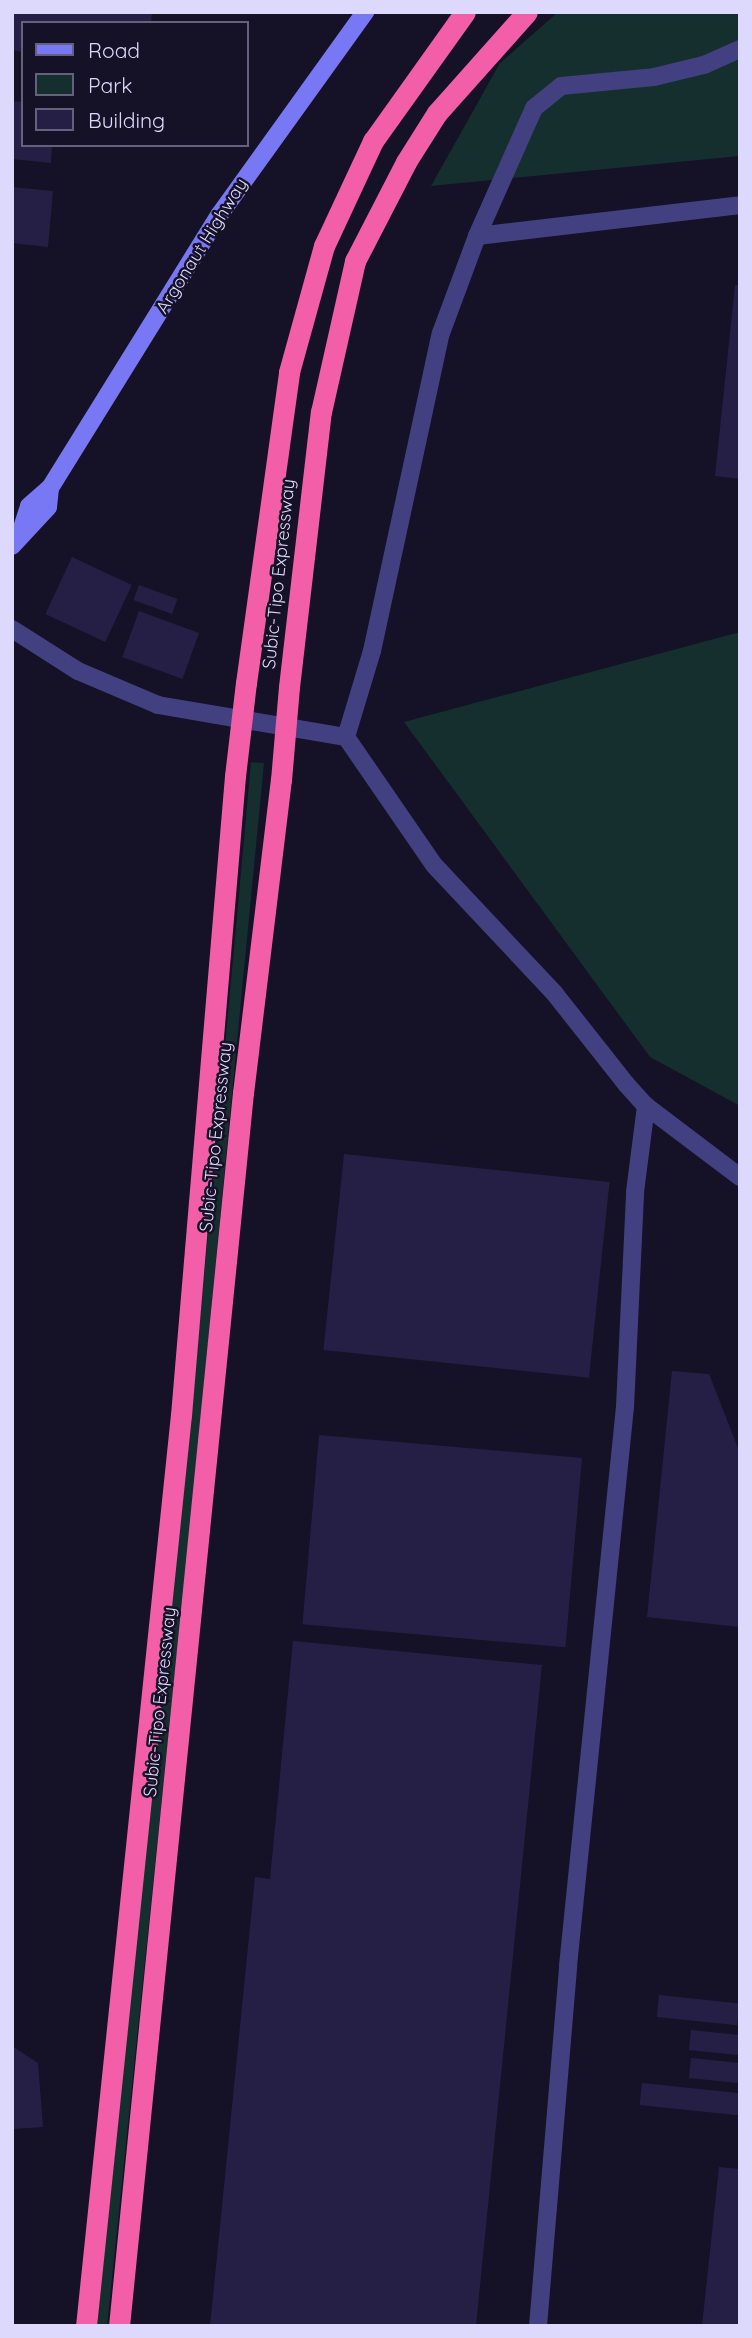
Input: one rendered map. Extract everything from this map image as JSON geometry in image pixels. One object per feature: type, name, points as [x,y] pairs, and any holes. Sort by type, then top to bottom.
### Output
[{"type":"highway","name":"Subic-Tipo Expressway","points":[[86,2326],[181,1415],[235,776],[289,372],[324,246],[373,141],[466,12]]},
{"type":"highway","name":"Subic-Tipo Expressway","points":[[119,2326],[243,1093],[281,780],[321,412],[355,261],[406,162],[437,113],[527,12]]},
{"type":"street","name":"Argonaut Highway","points":[[16,540],[29,506],[50,488],[220,214],[365,12]]},
{"type":"street","points":[[346,737],[372,651],[442,333],[477,236],[523,126],[544,96],[561,86],[654,77],[704,65],[740,49]]},
{"type":"street","points":[[477,236],[740,205]]},
{"type":"street","points":[[12,629],[78,671],[149,702],[346,737],[434,865],[555,994],[605,1061],[646,1106],[740,1177]]},
{"type":"street","points":[[538,2326],[570,1953],[625,1407],[635,1192],[646,1106]]},
{"type":"green space","points":[[558,12],[740,12],[740,156],[431,186],[500,63]]},
{"type":"green space","points":[[740,632],[740,1106],[650,1057],[404,722]]},
{"type":"green space","points":[[251,762],[264,763],[191,1518],[107,2326],[97,2326],[202,1299]]},
{"type":"building","points":[[12,12],[152,12],[151,21],[21,21],[21,52],[12,50]]},
{"type":"building","points":[[12,101],[21,102],[21,147],[52,147],[51,163],[12,159]]},
{"type":"building","points":[[12,187],[53,191],[48,247],[12,243]]},
{"type":"building","points":[[735,285],[740,285],[740,479],[715,476]]},
{"type":"building","points":[[72,557],[132,585],[105,642],[45,614]]},
{"type":"building","points":[[139,585],[178,599],[172,614],[134,600]]},
{"type":"building","points":[[139,611],[199,633],[182,679],[122,657]]},
{"type":"building","points":[[344,1154],[610,1182],[589,1378],[323,1350]]},
{"type":"building","points":[[672,1371],[709,1374],[740,1453],[740,1627],[647,1617]]},
{"type":"building","points":[[319,1435],[582,1458],[565,1647],[302,1624]]},
{"type":"building","points":[[293,1641],[542,1665],[476,2326],[210,2326],[255,1877],[270,1879]]},
{"type":"building","points":[[659,1995],[740,2003],[737,2025],[657,2017]]},
{"type":"building","points":[[691,2030],[740,2035],[738,2055],[689,2050]]},
{"type":"building","points":[[12,2046],[38,2063],[43,2127],[12,2129]]},
{"type":"building","points":[[691,2058],[740,2063],[738,2083],[689,2078]]},
{"type":"building","points":[[642,2083],[740,2093],[738,2115],[640,2105]]},
{"type":"building","points":[[719,2167],[740,2169],[740,2326],[702,2326]]}]
